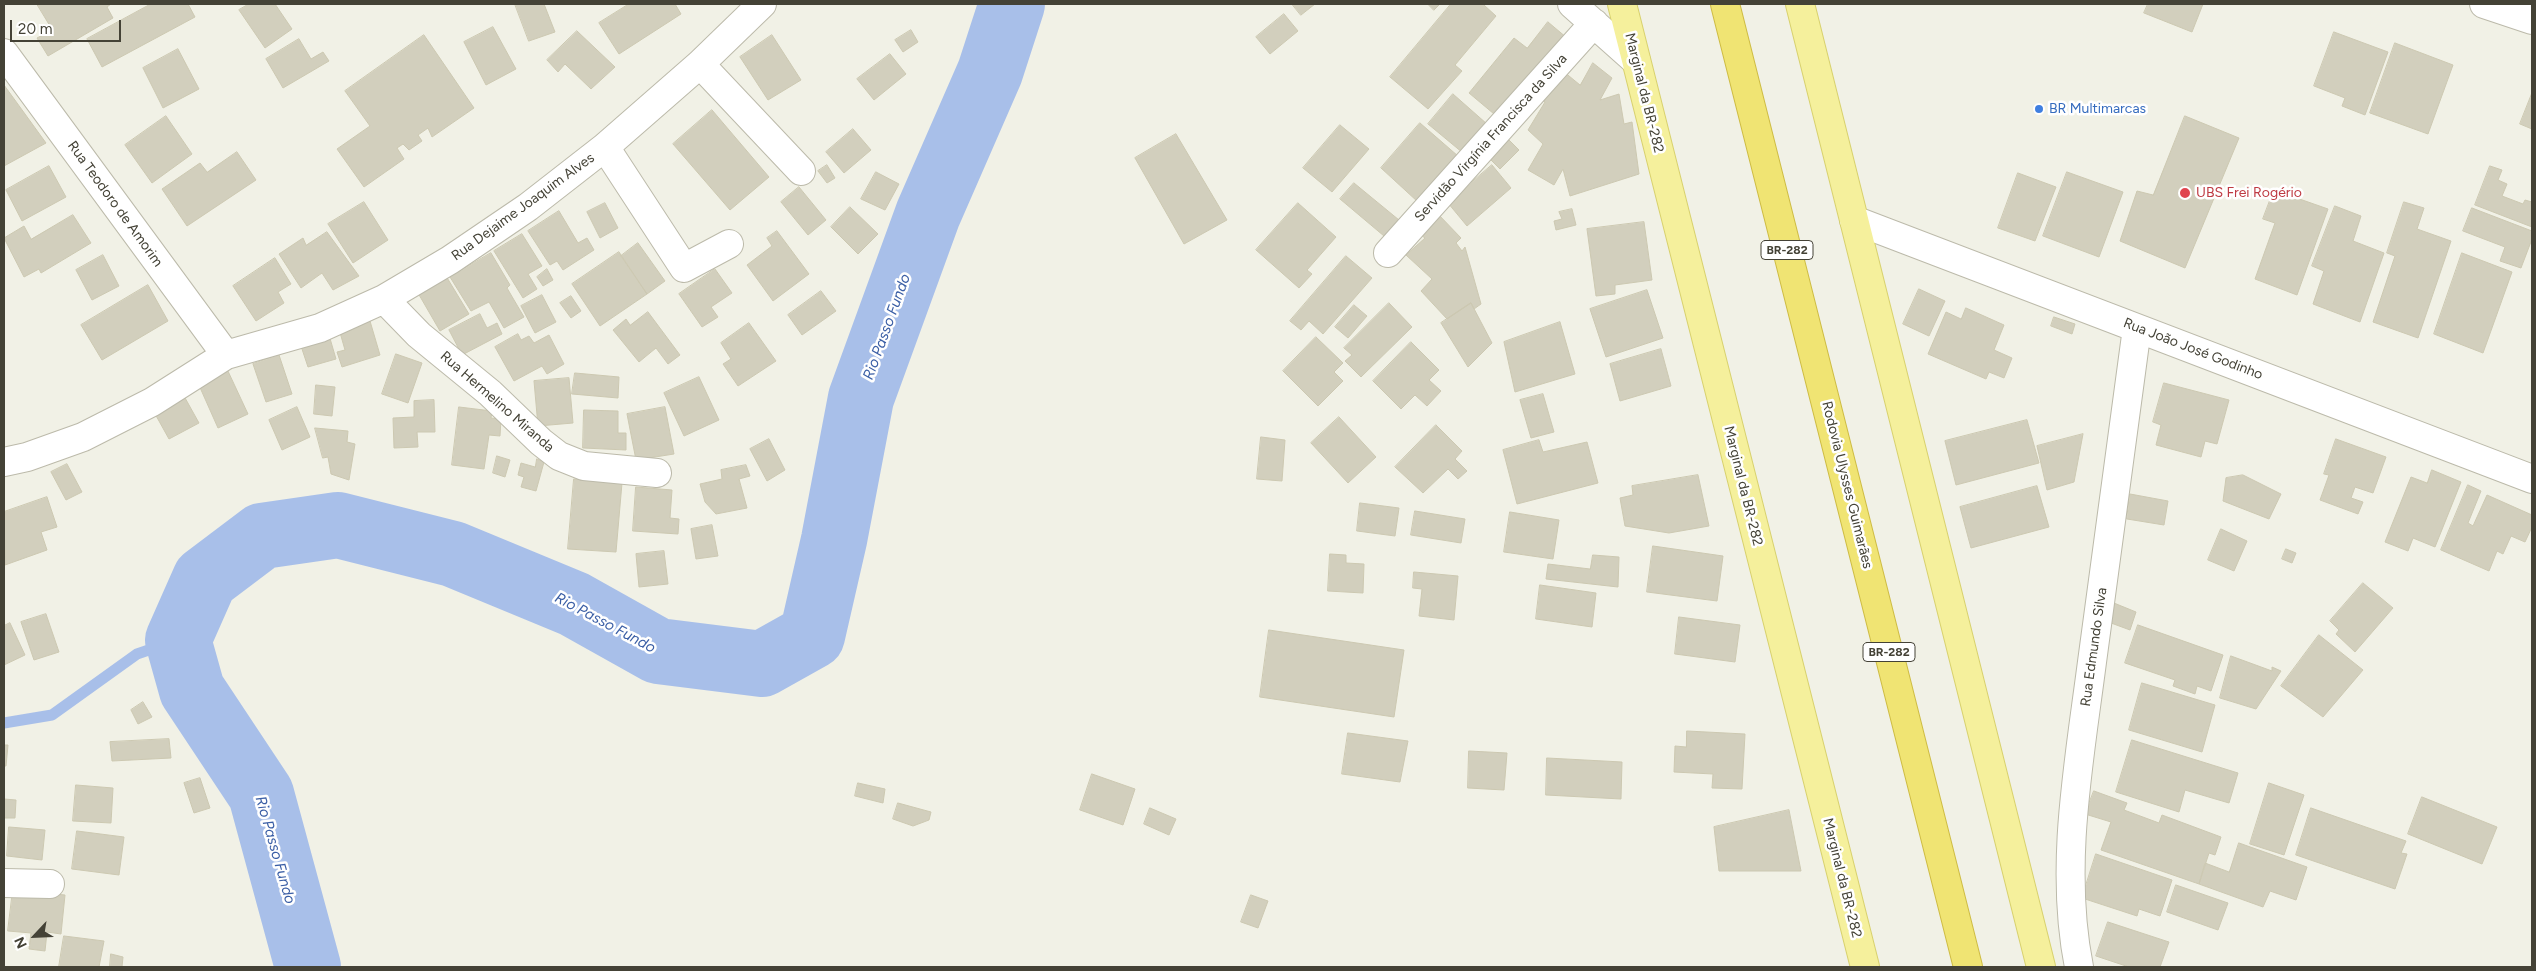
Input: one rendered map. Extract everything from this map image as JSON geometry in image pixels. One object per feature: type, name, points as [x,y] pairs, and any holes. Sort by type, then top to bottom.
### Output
[{"type":"highway","name":"Rodovia Ulysses Guimarães","points":[[1725,4],[1968,967]]},
{"type":"main road","name":"Marginal da BR-282","points":[[1622,4],[1865,967]]},
{"type":"main road","points":[[1800,4],[2042,967]]},
{"type":"street","points":[[1572,4],[1636,61]]},
{"type":"street","points":[[2484,4],[2532,20]]},
{"type":"street","name":"Rua Dejaime Joaquim Alves","points":[[4,462],[26,457],[83,437],[152,402],[226,355],[320,328],[384,299],[450,260],[520,212],[605,147],[700,64],[745,10]]},
{"type":"street","name":"Servidão Virgínia Francisca da Silva","points":[[1388,252],[1594,23]]},
{"type":"street","name":"Rua Teodoro de Amorim","points":[[4,53],[226,355]]},
{"type":"street","points":[[700,64],[801,172]]},
{"type":"street","points":[[605,147],[684,268],[729,244]]},
{"type":"street","name":"Rua João José Godinho","points":[[1854,220],[2532,479]]},
{"type":"street","name":"Rua Hermelino Miranda","points":[[384,299],[419,334],[490,393],[541,442],[560,456],[584,466],[658,473]]},
{"type":"street","name":"Rua Edmundo Silva","points":[[2079,967],[2073,940],[2070,849],[2077,774],[2137,328]]},
{"type":"street","points":[[4,883],[50,884]]},
{"type":"building","points":[[37,4],[111,4],[107,7],[113,18],[48,56],[37,38],[52,30]]},
{"type":"building","points":[[151,4],[188,4],[195,17],[102,67],[87,39]]},
{"type":"building","points":[[249,4],[275,4],[292,29],[265,48],[239,10]]},
{"type":"building","points":[[515,4],[544,4],[555,32],[529,41]]},
{"type":"building","points":[[629,4],[675,4],[681,14],[619,54],[599,23]]},
{"type":"building","points":[[1292,4],[1315,4],[1301,15]]},
{"type":"building","points":[[1428,4],[1440,4],[1434,10]]},
{"type":"building","points":[[1451,4],[1485,4],[1496,16],[1455,65],[1462,71],[1428,109],[1390,77]]},
{"type":"building","points":[[2148,4],[2203,4],[2192,32],[2144,13]]},
{"type":"building","points":[[1284,14],[1298,31],[1270,54],[1256,37]]},
{"type":"building","points":[[1548,22],[1567,38],[1500,119],[1469,93],[1514,38],[1527,48]]},
{"type":"building","points":[[493,27],[516,69],[486,85],[464,42]]},
{"type":"building","points":[[911,30],[918,42],[903,52],[895,40]]},
{"type":"building","points":[[577,31],[615,67],[591,89],[565,64],[558,72],[547,60]]},
{"type":"building","points":[[2334,32],[2388,52],[2365,115],[2342,106],[2345,98],[2314,86]]},
{"type":"building","points":[[424,35],[474,108],[432,137],[428,128],[418,135],[422,141],[409,150],[403,144],[397,148],[404,159],[364,187],[337,149],[370,126],[345,91]]},
{"type":"building","points":[[772,35],[801,80],[768,100],[740,57]]},
{"type":"building","points":[[299,39],[311,59],[323,52],[329,61],[283,88],[266,59]]},
{"type":"building","points":[[2395,43],[2453,65],[2428,134],[2370,113]]},
{"type":"building","points":[[178,49],[199,89],[163,108],[143,68]]},
{"type":"building","points":[[890,54],[906,74],[874,100],[857,79]]},
{"type":"building","points":[[1593,63],[1612,78],[1600,100],[1619,94],[1624,124],[1632,122],[1639,174],[1570,196],[1563,169],[1554,185],[1528,170],[1543,144],[1528,130],[1545,102],[1539,98],[1563,71],[1580,85]]},
{"type":"building","points":[[4,85],[46,143],[4,166]]},
{"type":"building","points":[[2532,93],[2532,129],[2520,124]]},
{"type":"building","points":[[1453,94],[1487,124],[1463,153],[1428,124]]},
{"type":"building","points":[[712,110],[769,177],[730,210],[673,144]]},
{"type":"building","points":[[166,116],[192,154],[152,183],[125,145]]},
{"type":"building","name":"UBS Frei Rogério","points":[[2185,116],[2239,138],[2185,268],[2120,241],[2137,191],[2153,195]]},
{"type":"building","points":[[1420,123],[1458,156],[1418,202],[1381,168]]},
{"type":"building","points":[[1340,125],[1369,149],[1332,192],[1303,168]]},
{"type":"building","points":[[853,129],[871,150],[844,173],[826,152]]},
{"type":"building","points":[[1176,134],[1227,220],[1184,244],[1135,158]]},
{"type":"building","points":[[1507,138],[1519,150],[1500,169],[1488,157]]},
{"type":"building","points":[[237,152],[256,180],[187,226],[162,189],[200,163],[207,172]]},
{"type":"building","points":[[827,165],[835,178],[827,183],[818,171]]},
{"type":"building","points":[[1492,165],[1511,188],[1467,226],[1448,203]]},
{"type":"building","points":[[49,166],[66,197],[22,221],[6,190]]},
{"type":"building","points":[[2490,166],[2502,170],[2498,180],[2507,184],[2502,196],[2523,204],[2525,200],[2532,202],[2532,227],[2475,205]]},
{"type":"building","points":[[876,172],[899,184],[885,210],[861,199]]},
{"type":"building","points":[[2067,172],[2123,192],[2099,257],[2043,236]]},
{"type":"building","points":[[2018,173],[2056,187],[2035,241],[1998,228]]},
{"type":"building","points":[[1354,183],[1399,220],[1384,236],[1340,199]]},
{"type":"building","points":[[799,187],[826,220],[808,235],[781,202]]},
{"type":"building","points":[[2274,190],[2328,209],[2297,295],[2255,279],[2275,223],[2263,219]]},
{"type":"building","points":[[364,202],[388,240],[353,263],[328,224]]},
{"type":"building","points":[[2404,202],[2424,208],[2417,229],[2451,241],[2418,338],[2373,322],[2395,256],[2387,253]]},
{"type":"building","points":[[605,203],[618,228],[600,238],[587,212]]},
{"type":"building","points":[[1298,203],[1336,237],[1307,270],[1312,274],[1299,288],[1256,250]]},
{"type":"building","points":[[2335,206],[2361,216],[2353,241],[2384,253],[2360,322],[2313,304],[2324,271],[2312,266]]},
{"type":"building","points":[[850,207],[878,234],[858,254],[831,227]]},
{"type":"building","points":[[2472,208],[2532,231],[2532,239],[2521,268],[2500,261],[2505,247],[2463,231]]},
{"type":"building","points":[[1572,209],[1576,225],[1556,230],[1554,221],[1562,219],[1559,212]]},
{"type":"building","points":[[559,211],[578,243],[587,238],[594,250],[563,270],[557,261],[550,265],[528,231]]},
{"type":"building","points":[[1438,214],[1461,238],[1456,243],[1462,251],[1465,247],[1481,304],[1474,309],[1471,303],[1447,319],[1421,291],[1432,279],[1406,255],[1425,238],[1418,233]]},
{"type":"building","points":[[73,215],[91,243],[41,273],[39,269],[24,277],[4,238],[24,226],[31,239]]},
{"type":"building","points":[[1644,222],[1652,280],[1615,285],[1615,294],[1596,296],[1587,229]]},
{"type":"building","points":[[777,231],[809,274],[773,301],[747,265],[772,246],[767,238]]},
{"type":"building","points":[[327,232],[359,276],[333,290],[322,273],[301,288],[279,254],[303,238],[306,245]]},
{"type":"building","points":[[522,234],[542,266],[528,274],[537,289],[523,298],[494,251]]},
{"type":"building","points":[[638,243],[665,281],[647,294],[621,256]]},
{"type":"building","points":[[619,252],[647,294],[600,326],[572,284]]},
{"type":"building","points":[[491,253],[510,285],[507,288],[524,317],[504,328],[489,302],[471,311],[450,277]]},
{"type":"building","points":[[2462,253],[2512,272],[2483,353],[2434,334]]},
{"type":"building","points":[[103,255],[119,286],[92,300],[76,270]]},
{"type":"building","points":[[1346,256],[1372,278],[1323,334],[1309,321],[1301,330],[1290,321]]},
{"type":"building","points":[[275,258],[291,284],[278,292],[284,303],[256,321],[233,286]]},
{"type":"building","points":[[547,269],[553,280],[543,286],[537,277]]},
{"type":"building","points":[[715,269],[732,293],[711,307],[718,317],[702,327],[679,294]]},
{"type":"building","points":[[446,276],[469,314],[440,331],[418,293]]},
{"type":"building","points":[[148,285],[168,321],[102,360],[81,325]]},
{"type":"building","points":[[1919,289],[1945,301],[1929,336],[1903,324]]},
{"type":"building","points":[[1647,290],[1663,338],[1606,357],[1590,309]]},
{"type":"building","points":[[821,291],[836,311],[802,335],[788,315]]},
{"type":"building","points":[[542,295],[556,322],[535,333],[521,306]]},
{"type":"building","points":[[571,296],[581,311],[571,318],[560,303]]},
{"type":"building","points":[[1389,303],[1412,327],[1361,377],[1345,361],[1352,355],[1344,348]]},
{"type":"building","points":[[1471,303],[1492,343],[1468,367],[1441,323]]},
{"type":"building","points":[[1354,305],[1367,316],[1348,338],[1335,327]]},
{"type":"building","points":[[1966,308],[2004,325],[1994,350],[2012,358],[2004,378],[1989,372],[1986,379],[1928,354],[1946,312],[1961,319]]},
{"type":"building","points":[[648,312],[680,355],[668,364],[656,348],[639,362],[613,330],[626,319],[630,325]]},
{"type":"building","points":[[480,314],[487,328],[497,323],[502,334],[462,355],[449,330]]},
{"type":"building","points":[[2054,317],[2075,324],[2072,334],[2051,326]]},
{"type":"building","points":[[370,321],[380,355],[342,367],[337,352],[345,350],[339,329]]},
{"type":"building","points":[[1560,322],[1575,374],[1515,392],[1504,342]]},
{"type":"building","points":[[749,323],[776,361],[738,386],[723,364],[731,359],[721,343]]},
{"type":"building","points":[[518,334],[521,340],[529,336],[534,343],[549,335],[564,364],[547,374],[542,366],[514,381],[495,347]]},
{"type":"building","points":[[329,335],[336,359],[308,367],[300,343]]},
{"type":"building","points":[[1316,337],[1343,363],[1334,372],[1343,381],[1318,406],[1283,371]]},
{"type":"building","points":[[1411,342],[1439,370],[1429,380],[1441,391],[1427,406],[1415,395],[1401,409],[1373,381]]},
{"type":"building","points":[[1661,349],[1671,386],[1620,401],[1610,364]]},
{"type":"building","points":[[396,354],[422,363],[408,403],[382,394]]},
{"type":"building","points":[[279,355],[292,394],[266,402],[253,364]]},
{"type":"building","points":[[227,369],[248,414],[218,428],[198,383]]},
{"type":"building","points":[[575,373],[619,377],[618,398],[572,394]]},
{"type":"building","points":[[699,377],[719,420],[684,436],[664,393]]},
{"type":"building","points":[[569,378],[573,423],[538,426],[534,381]]},
{"type":"building","points":[[2164,383],[2229,400],[2217,444],[2205,441],[2201,457],[2156,445],[2161,425],[2153,422]]},
{"type":"building","points":[[316,385],[335,387],[332,416],[314,414]]},
{"type":"building","points":[[1543,394],[1554,432],[1531,438],[1520,400]]},
{"type":"building","points":[[184,396],[199,423],[169,439],[154,412]]},
{"type":"building","points":[[434,400],[435,432],[417,432],[418,447],[394,448],[393,418],[414,417],[414,401]]},
{"type":"building","points":[[297,407],[310,437],[282,450],[269,420]]},
{"type":"building","points":[[459,407],[492,411],[491,418],[501,419],[500,436],[489,435],[484,469],[452,465]]},
{"type":"building","points":[[665,407],[674,454],[636,460],[627,414]]},
{"type":"building","points":[[584,410],[618,411],[618,433],[626,433],[626,450],[583,448]]},
{"type":"building","points":[[1339,417],[1376,457],[1348,483],[1311,443]]},
{"type":"building","points":[[2027,420],[2039,463],[1956,485],[1945,441]]},
{"type":"building","points":[[1436,425],[1462,451],[1455,459],[1467,471],[1458,479],[1448,469],[1423,493],[1395,467]]},
{"type":"building","points":[[315,428],[348,431],[347,442],[355,444],[349,480],[331,474],[328,457],[323,458]]},
{"type":"building","points":[[2083,434],[2074,482],[2047,490],[2037,446]]},
{"type":"building","points":[[1261,437],[1285,440],[1282,481],[1257,479]]},
{"type":"building","points":[[769,439],[785,470],[767,481],[750,449]]},
{"type":"building","points":[[2336,439],[2386,457],[2373,493],[2355,487],[2351,498],[2363,502],[2358,514],[2320,500],[2329,475],[2324,474]]},
{"type":"building","points":[[1539,440],[1543,452],[1587,442],[1598,483],[1517,504],[1503,450]]},
{"type":"building","points":[[497,456],[510,460],[505,477],[493,473]]},
{"type":"building","points":[[537,459],[544,462],[536,491],[521,487],[524,477],[518,475],[521,463],[535,467]]},
{"type":"building","points":[[67,464],[82,492],[66,500],[51,472]]},
{"type":"building","points":[[746,465],[750,476],[739,479],[747,508],[716,514],[705,502],[700,484],[722,479],[721,470]]},
{"type":"building","points":[[2432,470],[2461,482],[2435,547],[2413,538],[2408,551],[2385,542],[2411,477],[2427,483]]},
{"type":"building","points":[[1698,475],[1709,526],[1669,533],[1625,526],[1620,498],[1633,495],[1632,486]]},
{"type":"building","points":[[2243,475],[2281,494],[2269,519],[2223,501],[2226,478]]},
{"type":"building","points":[[574,479],[622,483],[616,552],[568,549]]},
{"type":"building","points":[[2468,485],[2481,491],[2468,523],[2473,526],[2487,495],[2532,515],[2532,527],[2525,542],[2511,536],[2503,554],[2497,551],[2489,571],[2441,550]]},
{"type":"building","points":[[2037,486],[2049,527],[1971,548],[1960,507]]},
{"type":"building","points":[[636,487],[672,490],[670,518],[679,519],[678,534],[633,531]]},
{"type":"building","points":[[2130,494],[2168,501],[2164,525],[2127,519]]},
{"type":"building","points":[[47,497],[57,527],[41,532],[47,550],[5,565],[4,512]]},
{"type":"building","points":[[1360,503],[1399,508],[1395,536],[1357,531]]},
{"type":"building","points":[[1415,511],[1465,519],[1461,543],[1411,535]]},
{"type":"building","points":[[1510,512],[1559,520],[1553,559],[1504,552]]},
{"type":"building","points":[[712,525],[718,556],[696,559],[691,529]]},
{"type":"building","points":[[2221,529],[2247,541],[2234,571],[2208,560]]},
{"type":"building","points":[[1653,546],[1723,556],[1717,601],[1647,592]]},
{"type":"building","points":[[2286,549],[2296,553],[2292,563],[2282,559]]},
{"type":"building","points":[[664,551],[668,584],[639,587],[636,554]]},
{"type":"building","points":[[1330,554],[1346,555],[1346,563],[1364,564],[1363,593],[1328,591]]},
{"type":"building","points":[[1593,555],[1619,557],[1618,587],[1546,579],[1548,564],[1590,569]]},
{"type":"building","points":[[1414,572],[1458,576],[1454,620],[1419,616],[1422,589],[1413,588]]},
{"type":"building","points":[[2363,583],[2393,608],[2355,652],[2336,634],[2339,630],[2330,621]]},
{"type":"building","points":[[1540,585],[1596,593],[1592,627],[1536,619]]},
{"type":"building","points":[[2109,601],[2136,612],[2130,630],[2103,620]]},
{"type":"building","points":[[46,614],[59,652],[34,660],[21,622]]},
{"type":"building","points":[[1679,617],[1740,625],[1735,662],[1675,654]]},
{"type":"building","points":[[10,623],[25,655],[4,665],[4,626]]},
{"type":"building","points":[[2138,625],[2223,655],[2211,691],[2197,686],[2195,694],[2173,686],[2175,680],[2125,663]]},
{"type":"building","points":[[1269,630],[1404,650],[1394,717],[1260,697]]},
{"type":"building","points":[[2319,635],[2363,670],[2323,717],[2281,686]]},
{"type":"building","points":[[2231,656],[2272,671],[2272,667],[2281,671],[2256,709],[2220,698]]},
{"type":"building","points":[[2142,683],[2215,705],[2202,752],[2129,730]]},
{"type":"building","points":[[143,702],[152,717],[138,724],[131,710]]},
{"type":"building","points":[[1687,731],[1745,734],[1742,789],[1712,788],[1713,774],[1674,772],[1675,746],[1686,747]]},
{"type":"building","points":[[1348,733],[1408,741],[1400,782],[1342,774]]},
{"type":"building","points":[[169,739],[171,758],[112,761],[110,742]]},
{"type":"building","points":[[2132,740],[2238,773],[2229,803],[2185,790],[2179,812],[2116,792]]},
{"type":"building","points":[[4,745],[8,745],[6,766],[4,766]]},
{"type":"building","points":[[1469,751],[1507,753],[1504,790],[1468,788]]},
{"type":"building","points":[[1547,758],[1622,762],[1621,799],[1546,795]]},
{"type":"building","points":[[1092,774],[1135,789],[1123,825],[1080,810]]},
{"type":"building","points":[[200,778],[210,808],[194,813],[184,783]]},
{"type":"building","points":[[858,783],[885,789],[883,803],[855,796]]},
{"type":"building","points":[[2269,783],[2304,795],[2284,855],[2250,844]]},
{"type":"building","points":[[76,785],[113,788],[111,823],[73,821]]},
{"type":"building","points":[[2094,791],[2127,803],[2124,810],[2159,823],[2162,815],[2221,837],[2215,855],[2209,853],[2199,884],[2101,850],[2111,822],[2085,814]]},
{"type":"building","points":[[2422,797],[2497,827],[2482,864],[2408,834]]},
{"type":"building","points":[[4,799],[16,800],[15,818],[4,818]]},
{"type":"building","points":[[898,803],[931,812],[929,820],[913,826],[893,819]]},
{"type":"building","points":[[1150,808],[1176,819],[1169,835],[1144,824]]},
{"type":"building","points":[[2311,808],[2406,841],[2401,853],[2407,854],[2395,889],[2296,855]]},
{"type":"building","points":[[1789,810],[1801,871],[1719,871],[1714,827]]},
{"type":"building","points":[[9,827],[45,830],[42,860],[7,856]]},
{"type":"building","points":[[77,831],[124,837],[119,875],[72,869]]},
{"type":"building","points":[[2239,843],[2307,867],[2296,900],[2270,891],[2263,907],[2199,884],[2205,863],[2229,872]]},
{"type":"building","points":[[2096,854],[2172,880],[2160,916],[2139,909],[2137,916],[2082,898]]},
{"type":"building","points":[[2176,885],[2228,903],[2218,930],[2167,912]]},
{"type":"building","points":[[13,890],[65,895],[61,934],[47,932],[45,951],[29,949],[31,933],[8,931]]},
{"type":"building","points":[[1251,895],[1268,901],[1258,928],[1241,922]]},
{"type":"building","points":[[2108,922],[2169,942],[2160,967],[2129,967],[2096,956]]},
{"type":"building","points":[[64,936],[104,941],[99,967],[59,967]]},
{"type":"building","points":[[111,954],[123,957],[122,967],[110,967]]},
{"type":"waterway","name":"Rio Passo Fundo","points":[[308,967],[261,794],[192,690],[178,640],[205,579],[262,536],[338,525],[453,554],[574,604],[658,651],[762,664],[812,636],[834,540],[861,398],[928,214],[990,72],[1012,4]]},
{"type":"waterway","points":[[4,723],[52,715],[137,654],[178,640]]},
{"type":"place","name":"BR Multimarcas","points":[[2039,109]]},
{"type":"place","name":"UBS Frei Rogério","points":[[2185,193]]}]
